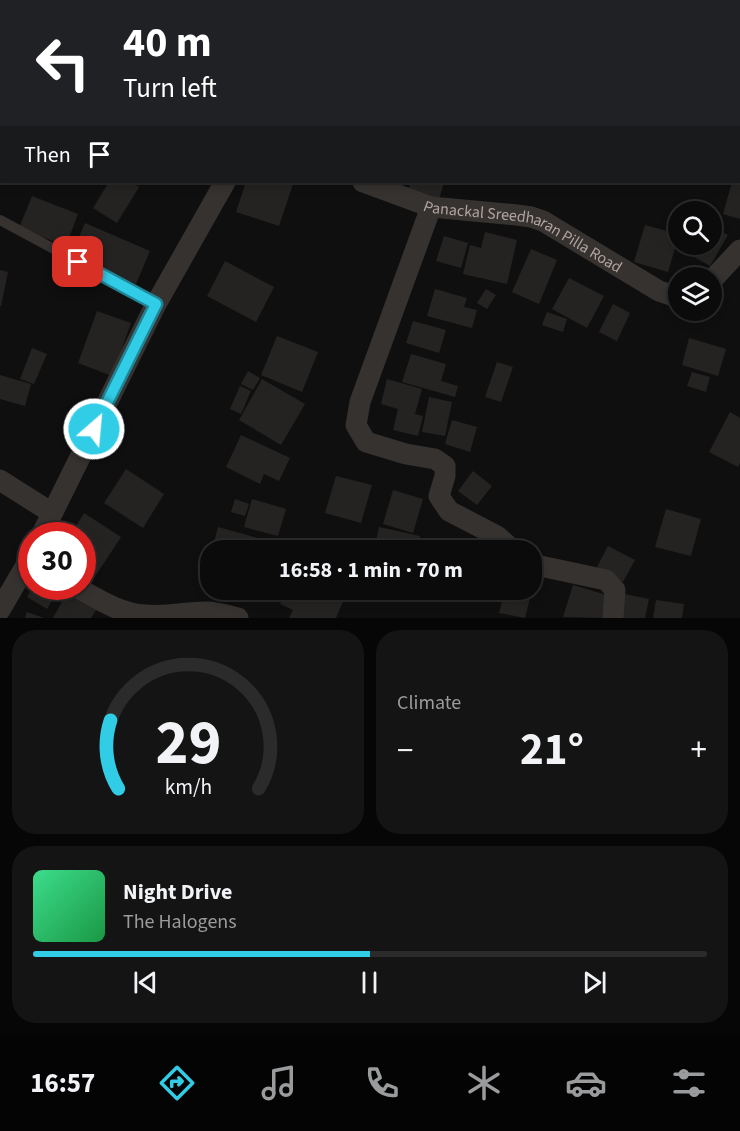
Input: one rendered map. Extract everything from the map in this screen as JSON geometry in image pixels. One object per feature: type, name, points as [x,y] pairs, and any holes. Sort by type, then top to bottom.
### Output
[{"type":"street","points":[[48,522],[156,304],[224,183]]},
{"type":"street","name":"Panackal Sreedharan Pilla Road","points":[[366,183],[431,207],[517,215],[543,221],[659,291],[668,294]]},
{"type":"street","points":[[431,207],[360,402],[356,425],[366,442],[406,454],[435,459],[445,466],[439,496],[449,511],[502,540]]},
{"type":"street","points":[[722,269],[740,250]]},
{"type":"street","points":[[0,480],[52,513]]},
{"type":"street","points":[[542,566],[606,580],[615,590],[613,618]]},
{"type":"street","points":[[0,610],[18,580]]},
{"type":"street","points":[[96,598],[127,612],[146,615],[208,612],[238,618]]},
{"type":"lane","points":[[0,220],[156,304]]},
{"type":"building","points":[[108,183],[132,183],[139,187],[117,223],[93,208]]},
{"type":"building","points":[[246,183],[293,184],[279,226],[236,212]]},
{"type":"building","points":[[411,183],[444,183],[439,200],[408,191]]},
{"type":"building","points":[[732,183],[740,183],[740,219],[723,214]]},
{"type":"building","points":[[32,196],[78,214],[66,246],[19,228]]},
{"type":"building","points":[[85,223],[150,251],[136,284],[70,257]]},
{"type":"building","points":[[645,225],[668,231],[668,255],[673,255],[668,272],[634,262]]},
{"type":"building","points":[[485,232],[517,240],[507,284],[463,274],[470,245],[481,248]]},
{"type":"building","points":[[722,232],[728,235],[722,245]]},
{"type":"building","points":[[444,236],[468,243],[461,268],[436,261]]},
{"type":"building","points":[[531,249],[557,260],[539,304],[512,292]]},
{"type":"building","points":[[690,255],[716,255],[710,266]]},
{"type":"building","points":[[225,261],[274,287],[256,322],[207,296]]},
{"type":"building","points":[[0,270],[8,272],[1,306],[0,306]]},
{"type":"building","points":[[569,278],[604,296],[587,328],[552,309]]},
{"type":"building","points":[[435,289],[467,298],[464,307],[477,310],[472,328],[427,316]]},
{"type":"building","points":[[486,289],[496,295],[487,309],[477,303]]},
{"type":"building","points":[[613,304],[630,313],[617,341],[599,332]]},
{"type":"building","points":[[97,311],[131,323],[112,376],[78,363]]},
{"type":"building","points":[[547,312],[567,319],[563,332],[542,325]]},
{"type":"building","points":[[413,321],[446,330],[439,353],[406,343]]},
{"type":"building","points":[[277,336],[318,352],[302,392],[261,375]]},
{"type":"building","points":[[689,338],[726,349],[718,376],[682,365]]},
{"type":"building","points":[[32,348],[47,354],[34,384],[20,379]]},
{"type":"building","points":[[411,354],[446,364],[441,381],[458,386],[455,397],[402,382]]},
{"type":"building","points":[[497,362],[513,367],[501,402],[485,397]]},
{"type":"building","points":[[248,371],[260,378],[253,390],[241,384]]},
{"type":"building","points":[[692,372],[710,377],[706,392],[687,386]]},
{"type":"building","points":[[0,375],[31,384],[25,406],[0,399]]},
{"type":"building","points":[[262,379],[305,404],[281,445],[239,420]]},
{"type":"building","points":[[387,379],[422,389],[415,414],[423,416],[418,436],[393,430],[398,409],[381,404]]},
{"type":"building","points":[[240,386],[251,391],[241,414],[230,409]]},
{"type":"building","points":[[429,397],[452,402],[445,436],[422,432]]},
{"type":"building","points":[[730,412],[740,418],[740,463],[738,467],[709,452]]},
{"type":"building","points":[[452,420],[477,427],[470,452],[445,444]]},
{"type":"building","points":[[241,435],[290,458],[279,481],[264,474],[260,484],[226,467]]},
{"type":"building","points":[[126,469],[164,494],[143,528],[104,503]]},
{"type":"building","points":[[473,471],[492,486],[477,505],[458,491]]},
{"type":"building","points":[[336,476],[372,485],[361,523],[325,513]]},
{"type":"building","points":[[393,490],[423,499],[413,533],[383,524]]},
{"type":"building","points":[[235,499],[249,504],[245,516],[231,512]]},
{"type":"building","points":[[252,499],[286,509],[278,536],[244,527]]},
{"type":"building","points":[[666,509],[701,519],[691,556],[655,547]]},
{"type":"building","points":[[84,513],[121,537],[96,575],[96,522],[79,522]]},
{"type":"building","points":[[218,527],[258,538],[258,540],[215,540]]},
{"type":"building","points":[[379,527],[420,536],[419,540],[376,540]]},
{"type":"building","points":[[608,546],[635,560],[623,582],[597,567]]},
{"type":"building","points":[[573,585],[610,596],[604,618],[563,617]]},
{"type":"building","points":[[625,594],[649,599],[645,618],[619,618]]},
{"type":"building","points":[[32,600],[52,600],[47,609]]},
{"type":"building","points":[[63,600],[77,600],[96,610],[91,618],[53,618]]},
{"type":"building","points":[[282,600],[344,600],[336,618],[289,618],[293,610],[280,604]]},
{"type":"building","points":[[502,600],[530,600],[525,618],[499,613]]},
{"type":"building","points":[[656,600],[684,604],[682,618],[653,618]]},
{"type":"building","points":[[27,612],[44,618],[25,618]]},
{"type":"route","points":[[78,262],[156,304],[94,429]]}]
